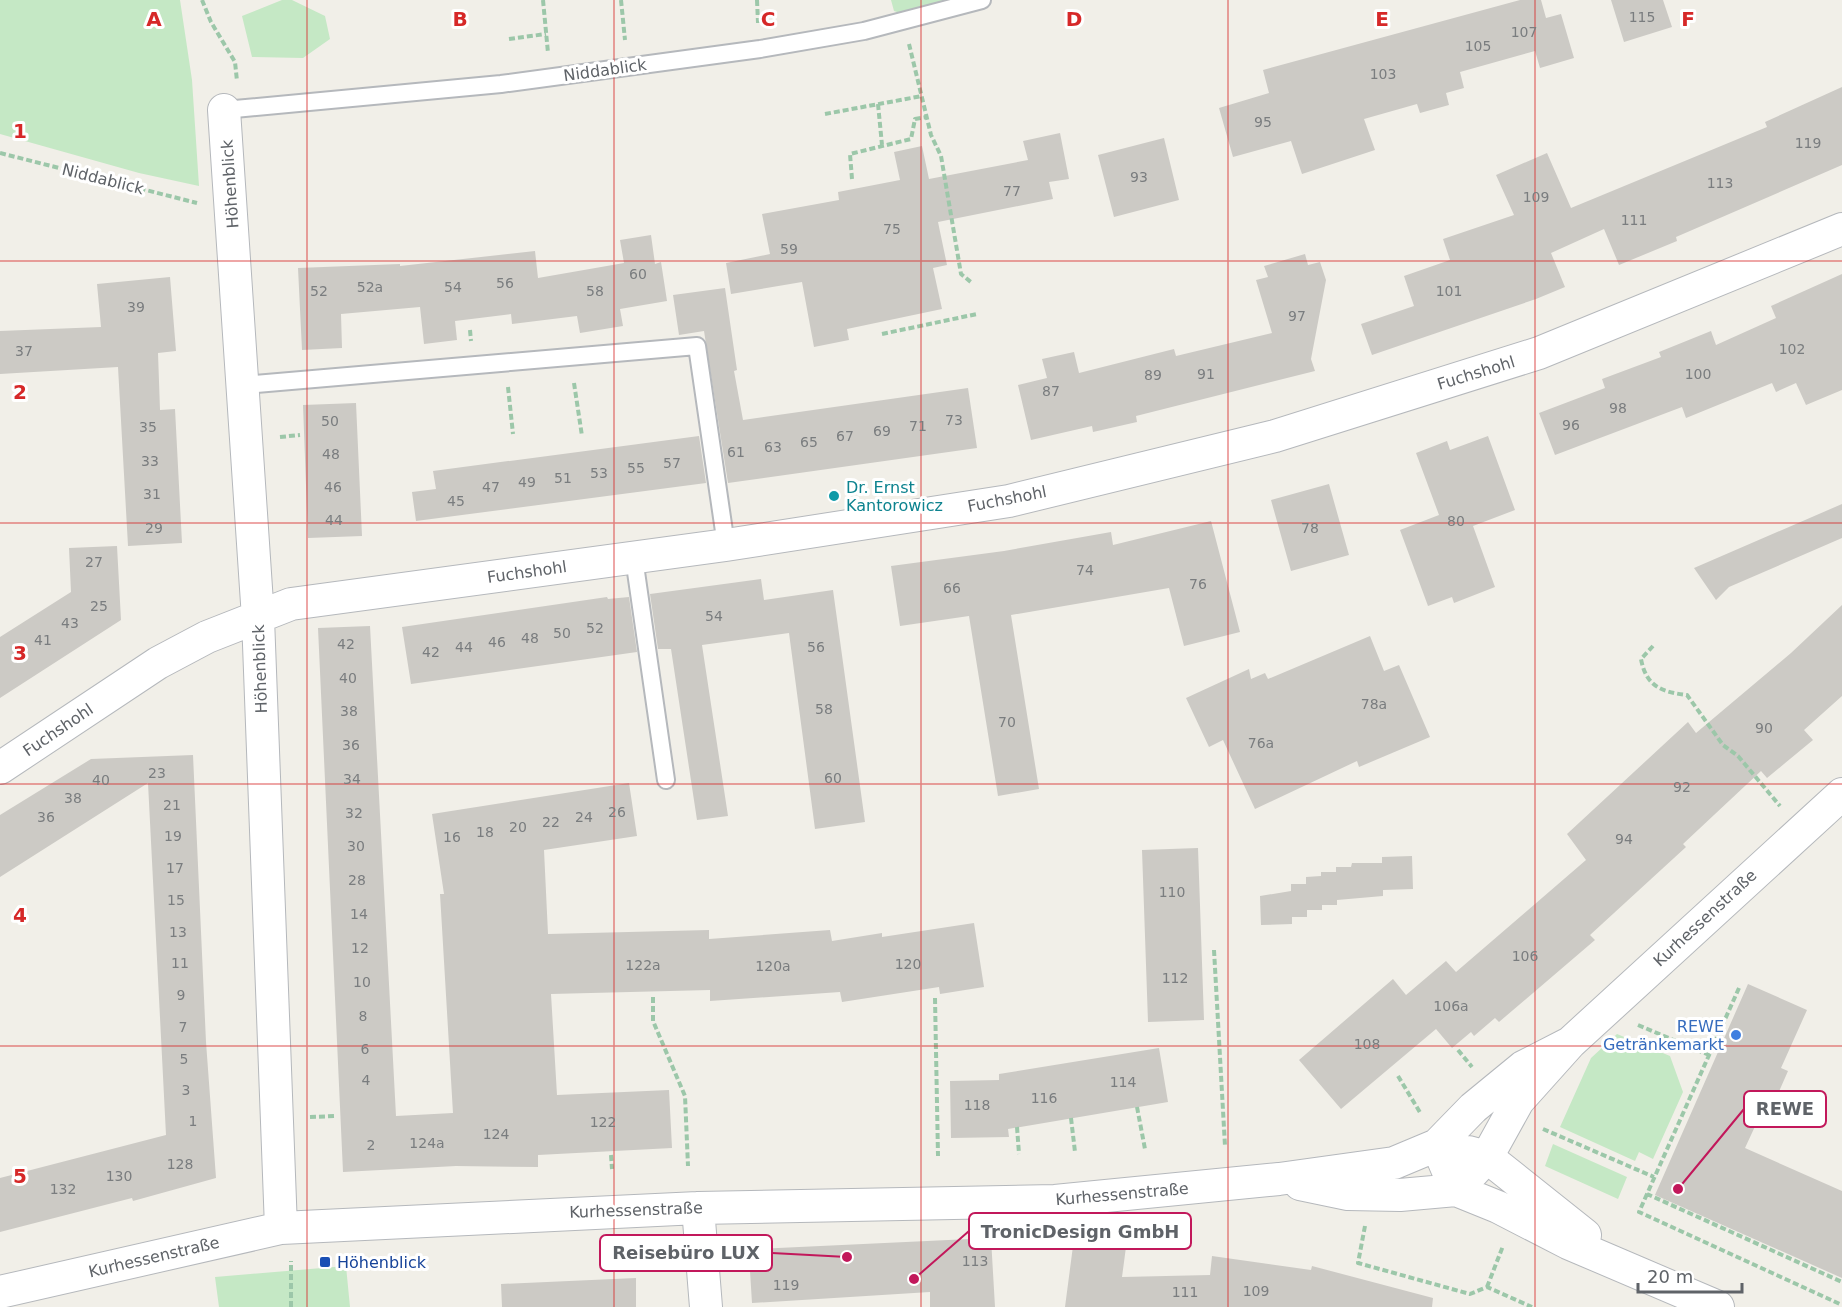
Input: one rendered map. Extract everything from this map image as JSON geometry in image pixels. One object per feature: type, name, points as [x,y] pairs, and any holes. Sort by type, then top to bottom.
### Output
[{"type":"street","name":"Höhenblick","points":[[224,110],[258,618],[281,1228]]},
{"type":"street","name":"Fuchshohl","points":[[0,768],[158,663],[207,637],[291,604],[726,545],[1009,501],[1275,436],[1539,354],[1842,229]]},
{"type":"street","name":"Kurhessenstraße","points":[[1279,1179],[1348,1194],[1400,1195],[1456,1190],[1487,1156],[1518,1101],[1570,1043],[1842,794]]},
{"type":"street","name":"Kurhessenstraße","points":[[0,1293],[281,1228],[698,1208],[1055,1201],[1279,1179],[1394,1164],[1437,1145],[1473,1108],[1523,1067],[1570,1043]]},
{"type":"street","points":[[1437,1145],[1487,1156],[1552,1211],[1626,1266]]},
{"type":"street","points":[[1437,1145],[1456,1190],[1568,1243],[1626,1266],[1711,1306]]},
{"type":"street","points":[[698,1208],[706,1307]]},
{"type":"lane","name":"Niddablick","points":[[224,110],[550,78],[760,49],[835,36],[982,0]]},
{"type":"lane","points":[[244,385],[697,346],[726,545]]},
{"type":"lane","points":[[634,558],[666,780]]},
{"type":"path","points":[[202,0],[211,22],[236,62],[237,86],[224,110]]},
{"type":"path","points":[[543,0],[550,78]]},
{"type":"path","points":[[621,0],[625,40]]},
{"type":"path","points":[[903,20],[931,135],[941,156],[961,274],[972,283]]},
{"type":"path","points":[[509,39],[546,34]]},
{"type":"path","points":[[825,114],[921,96]]},
{"type":"path","points":[[878,104],[882,145]]},
{"type":"path","points":[[852,179],[850,154],[911,139],[915,119],[927,117]]},
{"type":"path","name":"Niddablick","points":[[0,153],[207,206]]},
{"type":"path","points":[[882,334],[977,314]]},
{"type":"path","points":[[570,357],[582,436]]},
{"type":"path","points":[[505,362],[513,434]]},
{"type":"path","points":[[278,437],[300,435]]},
{"type":"path","points":[[1653,646],[1641,659],[1643,671],[1652,686],[1665,692],[1687,695],[1723,745],[1738,756],[1782,808]]},
{"type":"path","points":[[1214,950],[1225,1146]]},
{"type":"path","points":[[1739,988],[1639,1212],[1842,1305]]},
{"type":"path","points":[[653,997],[653,1021],[685,1096],[688,1166]]},
{"type":"path","points":[[935,998],[938,1156]]},
{"type":"path","points":[[1635,1024],[1709,1055]]},
{"type":"path","points":[[1398,1076],[1423,1118]]},
{"type":"path","points":[[1137,1107],[1145,1149]]},
{"type":"path","points":[[308,1117],[336,1116]]},
{"type":"path","points":[[1071,1118],[1075,1152]]},
{"type":"path","points":[[1017,1127],[1019,1154]]},
{"type":"path","points":[[1543,1129],[1654,1177]]},
{"type":"path","points":[[610,1155],[612,1169]]},
{"type":"path","points":[[1647,1194],[1842,1282]]},
{"type":"path","points":[[1365,1223],[1358,1263],[1470,1294],[1487,1287],[1505,1241]]},
{"type":"path","points":[[291,1258],[291,1307]]},
{"type":"path","points":[[1487,1287],[1532,1307]]},
{"type":"green space","points":[[0,0],[180,0],[192,80],[199,186],[139,173],[0,134]]},
{"type":"green space","points":[[282,0],[292,0],[325,16],[330,39],[303,58],[252,57],[242,16]]},
{"type":"green space","points":[[891,0],[957,0],[903,14],[894,11]]},
{"type":"green space","points":[[1617,1034],[1670,1056],[1683,1092],[1653,1159],[1639,1152],[1635,1161],[1560,1127],[1591,1058]]},
{"type":"green space","points":[[1553,1144],[1627,1177],[1618,1199],[1545,1166]]},
{"type":"green space","points":[[346,1266],[350,1307],[219,1307],[215,1277]]},
{"type":"building","points":[[1520,0],[1541,0],[1546,18],[1561,14],[1574,58],[1540,68],[1535,51],[1460,72],[1464,88],[1446,93],[1449,105],[1420,113],[1417,104],[1364,119],[1375,150],[1302,174],[1291,141],[1233,157],[1219,108],[1269,93],[1263,70]]},
{"type":"building","points":[[1611,0],[1663,0],[1672,27],[1624,42]]},
{"type":"building","points":[[1842,87],[1842,165],[1676,237],[1677,241],[1619,265],[1604,229],[1551,253],[1565,287],[1372,355],[1361,324],[1414,306],[1404,276],[1450,260],[1443,239],[1514,215],[1496,175],[1547,153],[1571,208],[1767,127],[1765,122]]},
{"type":"building","points":[[1060,133],[1069,179],[1049,182],[1053,199],[938,222],[947,265],[933,268],[942,309],[847,329],[849,340],[814,347],[802,282],[731,294],[726,263],[770,254],[762,214],[839,200],[838,192],[900,180],[894,152],[922,146],[929,179],[1028,160],[1023,141]]},
{"type":"building","points":[[1164,138],[1179,200],[1114,217],[1098,155]]},
{"type":"building","points":[[651,235],[655,264],[661,262],[667,301],[620,309],[623,326],[580,333],[577,316],[512,324],[511,314],[455,321],[457,340],[424,344],[420,307],[341,314],[342,348],[302,350],[298,268],[400,264],[400,266],[535,251],[538,278],[624,263],[620,240]]},
{"type":"building","points":[[1305,254],[1308,265],[1320,262],[1326,280],[1311,359],[1315,371],[1136,416],[1137,422],[1093,432],[1092,426],[1031,440],[1018,385],[1047,378],[1042,359],[1074,352],[1079,373],[1174,349],[1176,356],[1272,333],[1256,280],[1268,277],[1264,266]]},
{"type":"building","points":[[1842,274],[1842,390],[1806,405],[1796,383],[1776,392],[1772,383],[1686,418],[1682,407],[1555,455],[1539,413],[1605,388],[1602,379],[1661,357],[1659,352],[1711,331],[1716,345],[1776,318],[1771,306]]},
{"type":"building","points":[[170,277],[176,351],[158,353],[160,410],[175,409],[182,543],[128,546],[118,367],[0,374],[0,331],[101,327],[97,284]]},
{"type":"building","points":[[725,288],[737,370],[734,371],[743,420],[968,388],[977,448],[728,483],[704,331],[679,335],[673,295]]},
{"type":"building","points":[[356,403],[362,536],[308,538],[303,405]]},
{"type":"building","points":[[699,436],[706,483],[416,521],[412,492],[436,489],[433,471]]},
{"type":"building","points":[[1488,436],[1515,510],[1473,526],[1495,587],[1454,603],[1452,597],[1428,606],[1400,530],[1439,515],[1416,453],[1447,441],[1450,450]]},
{"type":"building","points":[[1329,484],[1349,555],[1291,571],[1271,500]]},
{"type":"building","points":[[1842,504],[1842,538],[1729,587],[1716,600],[1694,568]]},
{"type":"building","points":[[1211,521],[1240,632],[1184,646],[1169,588],[1011,615],[1039,789],[998,796],[969,616],[900,626],[891,566],[1004,551],[1111,532],[1113,545]]},
{"type":"building","points":[[117,546],[121,620],[0,698],[0,637],[71,592],[69,548]]},
{"type":"building","points":[[761,579],[764,600],[833,590],[865,822],[815,829],[789,633],[702,645],[728,816],[697,820],[671,649],[658,649],[650,594]]},
{"type":"building","points":[[607,597],[608,599],[629,597],[637,652],[411,684],[402,627]]},
{"type":"building","points":[[1842,605],[1842,696],[1804,730],[1813,740],[1767,778],[1761,771],[1683,844],[1686,847],[1590,935],[1595,940],[1499,1022],[1495,1018],[1474,1036],[1471,1032],[1452,1048],[1436,1029],[1341,1109],[1299,1060],[1393,979],[1406,995],[1446,961],[1456,972],[1586,860],[1567,834],[1688,722],[1696,733],[1791,653]]},
{"type":"building","points":[[370,626],[396,1116],[453,1113],[440,894],[444,894],[432,814],[629,783],[637,836],[544,850],[548,934],[709,930],[709,939],[830,930],[832,941],[882,933],[882,937],[974,923],[984,987],[940,994],[939,987],[842,1002],[840,992],[710,1001],[710,990],[551,994],[557,1095],[669,1090],[672,1148],[538,1155],[538,1167],[456,1166],[343,1172],[318,628]]},
{"type":"building","points":[[1370,636],[1384,671],[1399,665],[1430,737],[1359,767],[1357,761],[1255,809],[1223,740],[1209,747],[1186,698],[1249,669],[1251,679],[1265,673],[1268,679]]},
{"type":"building","points":[[193,755],[206,1042],[216,1178],[133,1201],[132,1198],[0,1232],[0,1178],[166,1135],[148,783],[0,877],[0,815],[91,759]]},
{"type":"building","points":[[1198,848],[1204,1020],[1148,1022],[1142,850]]},
{"type":"building","points":[[1412,856],[1413,889],[1383,890],[1383,896],[1337,900],[1337,905],[1322,905],[1322,910],[1307,910],[1307,917],[1292,917],[1292,924],[1261,925],[1260,896],[1291,891],[1291,884],[1306,884],[1306,877],[1321,876],[1321,872],[1336,872],[1336,867],[1351,867],[1352,863],[1382,863],[1382,857]]},
{"type":"building","points":[[1748,984],[1807,1010],[1781,1068],[1788,1071],[1777,1096],[1770,1094],[1745,1148],[1842,1191],[1842,1278],[1655,1195]]},
{"type":"building","points":[[1159,1048],[1168,1102],[1008,1129],[1009,1137],[951,1138],[950,1081],[999,1080],[999,1074]]},
{"type":"building","points":[[991,1238],[995,1307],[930,1307],[930,1292],[752,1303],[750,1271],[760,1271],[759,1249]]},
{"type":"building","points":[[1073,1246],[1126,1247],[1122,1277],[1210,1275],[1212,1256],[1311,1270],[1312,1266],[1433,1298],[1432,1307],[1065,1307]]},
{"type":"building","points":[[636,1278],[636,1307],[502,1307],[501,1284]]},
{"type":"place","name":"Dr. Ernst Kantorowicz","points":[[834,496]]},
{"type":"place","name":"REWE Getränkemarkt","points":[[1736,1035]]},
{"type":"place","name":"REWE","points":[[1678,1189]]},
{"type":"place","name":"Reisebüro LUX","points":[[847,1257]]},
{"type":"place","name":"Höhenblick","points":[[325,1262]]},
{"type":"place","name":"TronicDesign GmbH","points":[[914,1279]]}]
